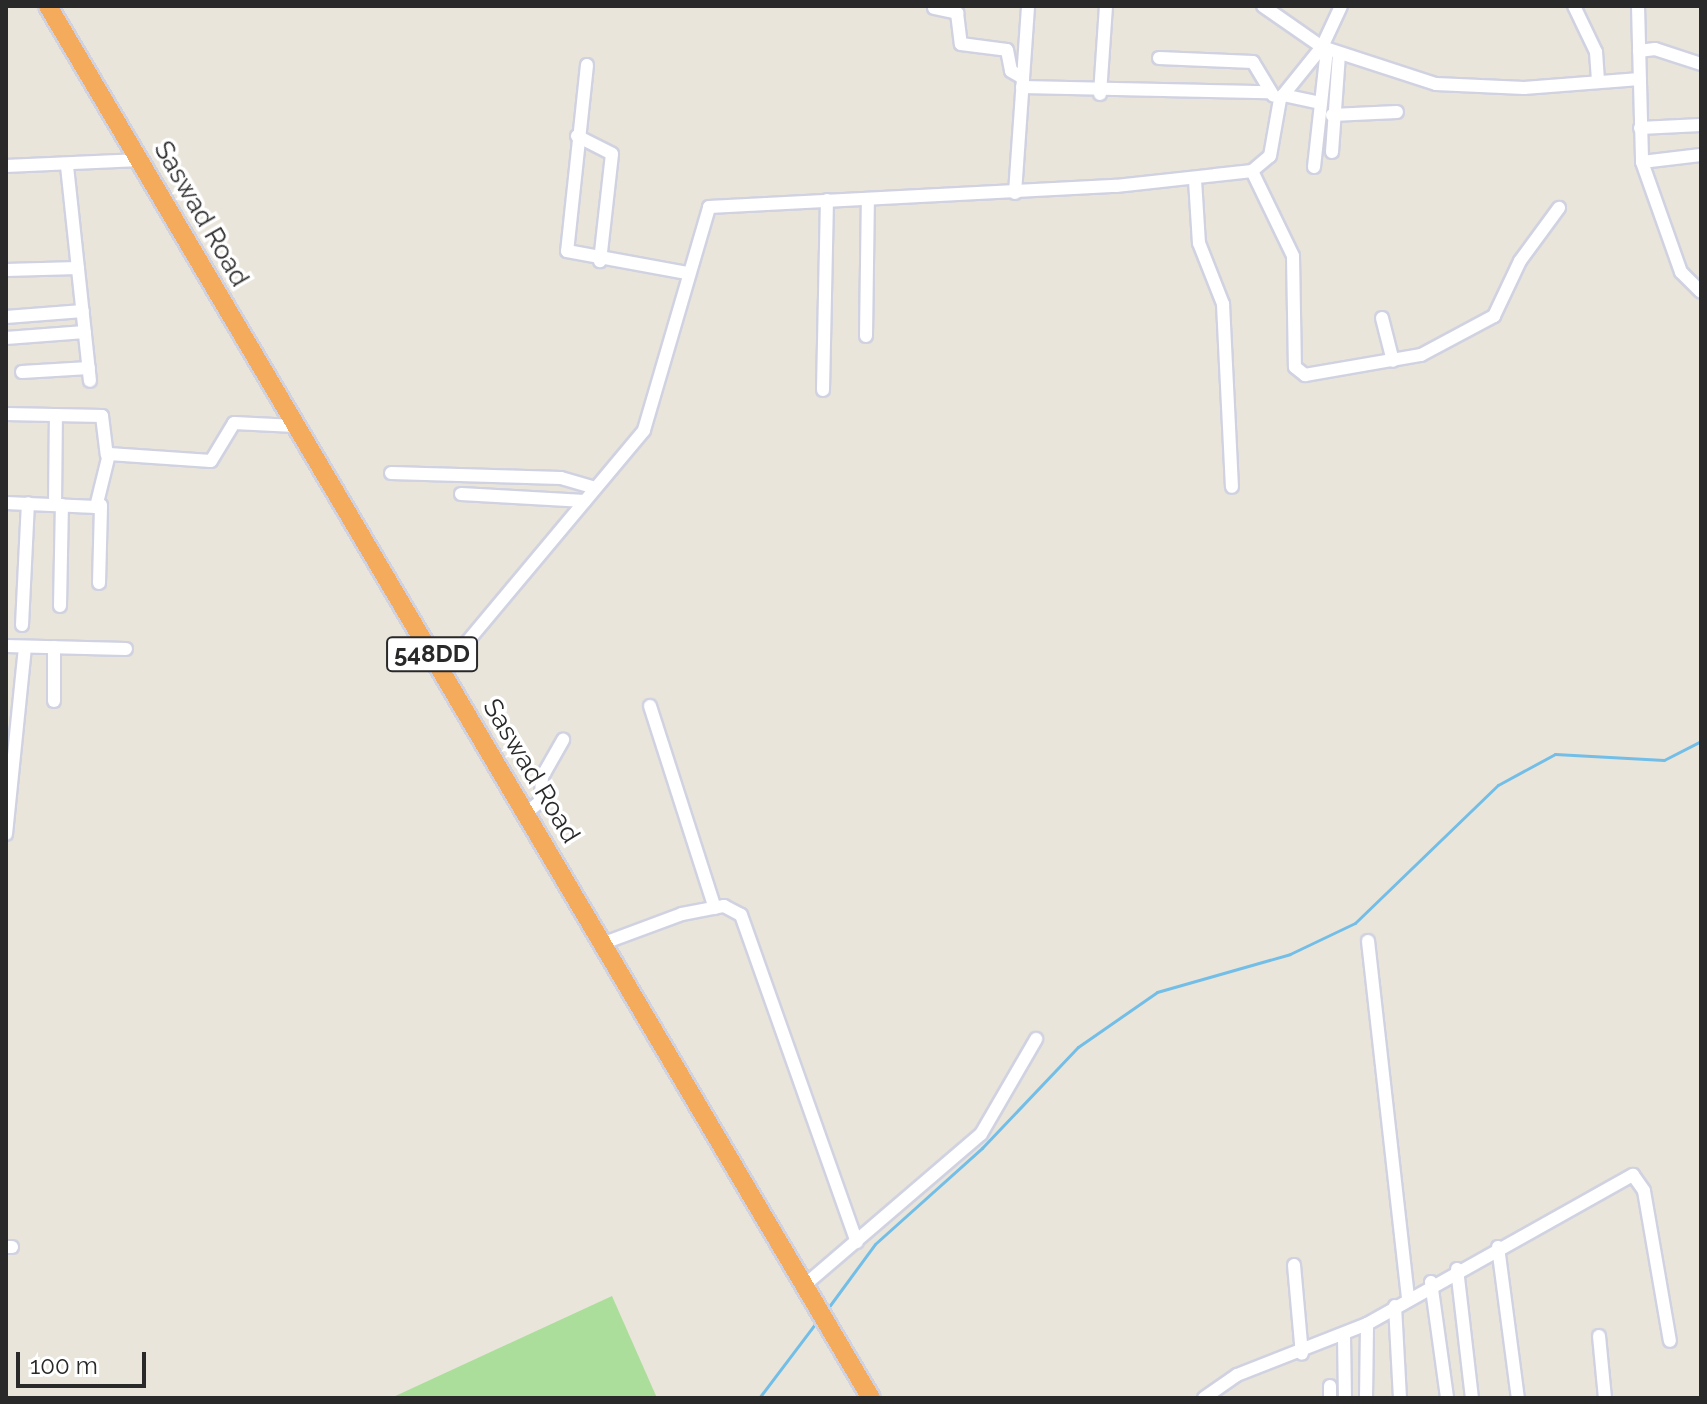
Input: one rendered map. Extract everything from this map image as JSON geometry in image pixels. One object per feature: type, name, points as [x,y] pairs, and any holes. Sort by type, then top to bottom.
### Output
[{"type":"highway","name":"Saswad Road","points":[[48,6],[835,1330],[871,1398]]},
{"type":"street","points":[[1015,193],[1028,6]]},
{"type":"street","points":[[1100,94],[1106,6]]},
{"type":"street","points":[[1263,6],[1329,50],[1436,84],[1524,88],[1598,78],[1640,79]]},
{"type":"street","points":[[1314,167],[1329,50],[1341,6]]},
{"type":"street","points":[[1574,6],[1596,52],[1598,78]]},
{"type":"street","points":[[1638,6],[1642,162],[1681,272],[1701,292]]},
{"type":"street","points":[[934,8],[957,13],[961,44],[1007,50],[1011,71],[1023,83],[1100,94],[1268,92],[1321,103]]},
{"type":"street","points":[[1639,51],[1655,49],[1701,64]]},
{"type":"street","points":[[442,672],[644,430],[687,273],[709,207],[1015,193],[1195,180],[1252,171],[1270,156],[1282,97],[1329,50]]},
{"type":"street","points":[[1329,50],[1332,152]]},
{"type":"street","points":[[1159,58],[1253,62],[1268,92]]},
{"type":"street","points":[[587,65],[563,240],[577,258],[687,273]]},
{"type":"street","points":[[1332,115],[1397,112]]},
{"type":"street","points":[[1640,128],[1701,125]]},
{"type":"street","points":[[577,136],[612,154],[600,261]]},
{"type":"street","points":[[1642,162],[1701,155]]},
{"type":"street","points":[[6,166],[67,166],[140,160]]},
{"type":"street","points":[[22,372],[89,374],[67,166]]},
{"type":"street","points":[[1252,171],[1293,256],[1298,373],[1393,361],[1448,346],[1494,316],[1520,261],[1559,208]]},
{"type":"street","points":[[1195,180],[1199,243],[1223,304],[1232,487]]},
{"type":"street","points":[[866,336],[868,199]]},
{"type":"street","points":[[823,390],[827,200]]},
{"type":"street","points":[[6,270],[78,268]]},
{"type":"street","points":[[6,317],[83,311]]},
{"type":"street","points":[[1382,318],[1393,361]]},
{"type":"street","points":[[6,338],[85,332]]},
{"type":"street","points":[[6,414],[102,416],[107,455],[101,505],[99,583]]},
{"type":"street","points":[[56,415],[60,606]]},
{"type":"street","points":[[107,455],[211,461],[234,423],[295,426]]},
{"type":"street","points":[[391,473],[561,478],[595,488]]},
{"type":"street","points":[[461,494],[585,501]]},
{"type":"street","points":[[6,503],[101,505]]},
{"type":"street","points":[[22,625],[28,503]]},
{"type":"street","points":[[6,646],[126,649]]},
{"type":"street","points":[[6,834],[8,773],[20,743],[25,647]]},
{"type":"street","points":[[54,647],[54,701]]},
{"type":"street","points":[[650,706],[715,908]]},
{"type":"street","points":[[526,813],[541,801],[542,777],[563,740]]},
{"type":"street","points":[[604,943],[715,908],[733,907],[741,915],[857,1242]]},
{"type":"street","points":[[1368,941],[1408,1298]]},
{"type":"street","points":[[806,1284],[981,1134],[1036,1039]]},
{"type":"street","points":[[1204,1398],[1237,1375],[1302,1354],[1367,1324],[1431,1282],[1627,1177],[1640,1179],[1670,1341]]},
{"type":"street","points":[[1498,1247],[1518,1398]]},
{"type":"street","points":[[1294,1265],[1302,1354]]},
{"type":"street","points":[[1457,1269],[1472,1398]]},
{"type":"street","points":[[1431,1282],[1447,1398]]},
{"type":"street","points":[[1395,1306],[1400,1398]]},
{"type":"street","points":[[1366,1398],[1367,1324]]},
{"type":"street","points":[[1344,1336],[1345,1398]]},
{"type":"street","points":[[1599,1336],[1605,1398]]},
{"type":"green space","points":[[612,1296],[657,1398],[391,1398]]},
{"type":"waterway","points":[[828,1308],[875,1244],[982,1148],[1078,1047],[1157,992],[1290,954],[1355,923],[1498,785],[1555,754],[1664,760],[1701,741]]},
{"type":"waterway","points":[[759,1398],[818,1320]]}]
